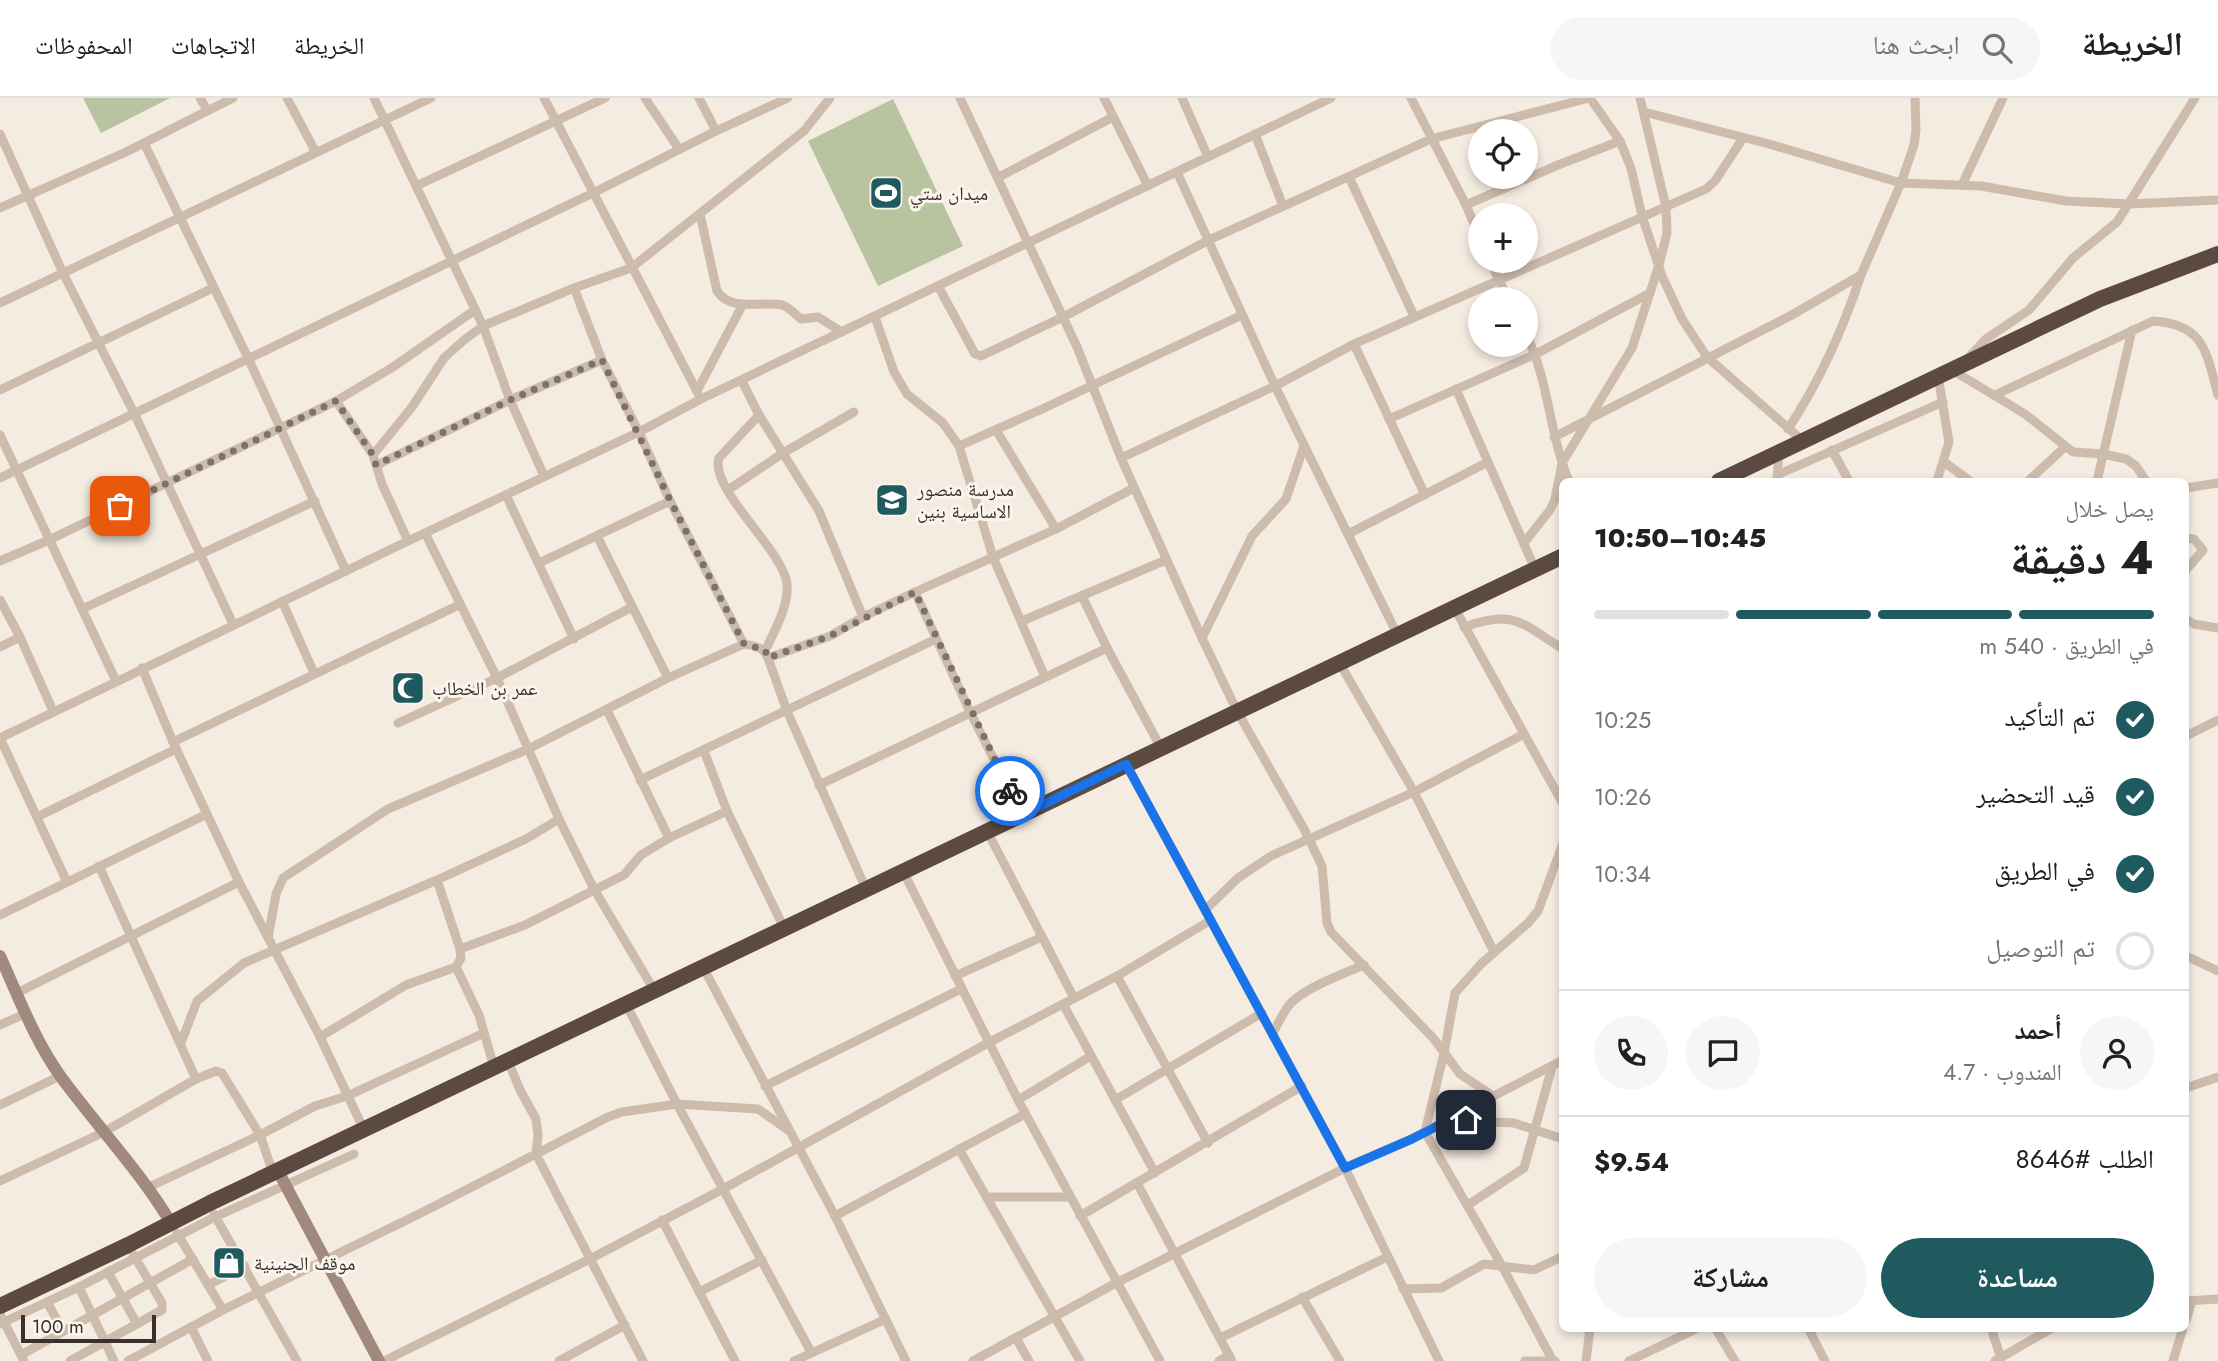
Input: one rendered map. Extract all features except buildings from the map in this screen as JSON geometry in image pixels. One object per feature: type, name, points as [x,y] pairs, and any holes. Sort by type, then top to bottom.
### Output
[{"type":"highway","points":[[1726,478],[2100,299],[2218,254]]},
{"type":"highway","points":[[2,1311],[175,1230],[276,1172],[1397,634],[1548,566]]},
{"type":"street","points":[[200,98],[207,110]]},
{"type":"street","points":[[0,208],[144,143],[233,98]]},
{"type":"street","points":[[287,98],[315,151]]},
{"type":"street","points":[[374,98],[483,326],[510,400],[544,476]]},
{"type":"street","points":[[0,303],[431,98]]},
{"type":"street","points":[[544,98],[699,395]]},
{"type":"street","points":[[416,186],[605,98]]},
{"type":"street","points":[[645,98],[679,149]]},
{"type":"street","points":[[699,98],[716,131]]},
{"type":"street","points":[[0,478],[788,98]]},
{"type":"street","points":[[375,460],[444,358],[483,326],[574,288],[631,268],[804,131],[830,98]]},
{"type":"street","points":[[1104,98],[1148,187]]},
{"type":"street","points":[[1182,98],[1208,157]]},
{"type":"street","points":[[67,882],[0,738],[233,624],[639,432],[699,395],[742,381],[1331,98]]},
{"type":"street","points":[[1411,98],[1468,210]]},
{"type":"street","points":[[938,286],[975,354],[979,356],[1063,317],[1209,240],[1431,139],[1590,98],[1620,141],[1634,175],[1642,216],[1665,283],[1682,320],[1707,356],[1803,441]]},
{"type":"street","points":[[1524,543],[1552,506],[1562,463],[1632,348],[1659,265],[1667,233],[1666,207],[1640,98]]},
{"type":"street","points":[[1788,429],[1813,390],[1848,316],[1861,275],[1901,183],[1914,145],[1915,98]]},
{"type":"street","points":[[1962,185],[2003,98]]},
{"type":"street","points":[[1938,478],[1948,451],[1949,433],[1943,402],[1950,371],[1986,339],[2029,310],[2073,258],[2118,222],[2195,98]]},
{"type":"street","points":[[962,99],[1063,317],[1121,458],[1202,638],[1237,711],[1322,866],[1326,923],[1340,944],[1364,965],[1460,1074],[1493,1096]]},
{"type":"street","points":[[1644,112],[1901,183],[1981,186],[2066,201],[2129,204],[2218,200]]},
{"type":"street","points":[[999,177],[1113,117]]},
{"type":"street","points":[[1255,134],[1283,206]]},
{"type":"street","points":[[0,136],[63,274],[134,413],[233,624]]},
{"type":"street","points":[[1121,458],[1275,386],[1414,316],[1706,189],[1715,181],[1743,138]]},
{"type":"street","points":[[1466,205],[1558,164],[1620,141]]},
{"type":"street","points":[[144,143],[248,358],[345,571]]},
{"type":"street","points":[[1177,172],[1275,386],[1397,634]]},
{"type":"street","points":[[1349,177],[1414,316]]},
{"type":"street","points":[[700,214],[717,291],[727,302],[782,305],[801,318],[818,317],[842,332]]},
{"type":"street","points":[[1496,273],[1502,287]]},
{"type":"street","points":[[1554,437],[1707,356],[1790,316],[1861,275]]},
{"type":"street","points":[[0,390],[213,288]]},
{"type":"street","points":[[574,288],[602,360],[744,644],[766,654],[814,643],[915,592],[1056,529],[1134,488]]},
{"type":"street","points":[[1538,353],[1650,293]]},
{"type":"street","points":[[699,395],[743,304]]},
{"type":"street","points":[[0,561],[49,540],[336,401],[393,367],[475,310]]},
{"type":"street","points":[[959,446],[1242,315]]},
{"type":"street","points":[[875,317],[894,372],[907,394],[943,424],[959,446],[993,557],[1045,677]]},
{"type":"street","points":[[1995,395],[2153,321],[2169,322],[2198,336],[2218,395]]},
{"type":"street","points":[[2097,478],[2132,330]]},
{"type":"street","points":[[1354,344],[1425,495]]},
{"type":"street","points":[[1389,419],[1529,357]]},
{"type":"street","points":[[1537,357],[1554,437],[1568,478]]},
{"type":"street","points":[[375,460],[602,360]]},
{"type":"street","points":[[1950,371],[2025,414],[2073,452],[2126,459],[2136,466],[2144,478]]},
{"type":"street","points":[[742,381],[759,415],[819,512],[863,617]]},
{"type":"street","points":[[1456,389],[1524,543],[1548,566]]},
{"type":"street","points":[[336,401],[375,460],[382,484],[408,541]]},
{"type":"street","points":[[1777,478],[1832,450],[1943,402]]},
{"type":"street","points":[[727,490],[783,453],[854,412]]},
{"type":"street","points":[[759,415],[718,460],[718,467],[727,490],[787,582],[787,593],[766,654],[787,711],[866,889]]},
{"type":"street","points":[[996,430],[1056,529]]},
{"type":"street","points":[[0,435],[116,681]]},
{"type":"street","points":[[1202,638],[1252,536],[1286,499],[1304,446]]},
{"type":"street","points":[[2031,478],[2065,447]]},
{"type":"street","points":[[1832,450],[1847,478]]},
{"type":"street","points":[[1777,478],[1779,453]]},
{"type":"street","points":[[1348,534],[1488,462]]},
{"type":"street","points":[[1944,462],[1966,478]]},
{"type":"street","points":[[2189,488],[2218,483]]},
{"type":"street","points":[[506,495],[574,639]]},
{"type":"street","points":[[539,563],[670,500]]},
{"type":"street","points":[[82,609],[315,501]]},
{"type":"street","points":[[425,533],[497,678],[559,819],[594,889],[654,990]]},
{"type":"street","points":[[597,536],[668,678]]},
{"type":"street","points":[[2189,538],[2194,539],[2203,550],[2189,566]]},
{"type":"street","points":[[1022,621],[1166,560]]},
{"type":"street","points":[[915,592],[970,712],[1022,815]]},
{"type":"street","points":[[1082,596],[1161,748]]},
{"type":"street","points":[[0,600],[20,637],[53,711]]},
{"type":"street","points":[[282,601],[314,673]]},
{"type":"street","points":[[37,817],[314,673],[459,605]]},
{"type":"street","points":[[398,723],[497,678],[632,607]]},
{"type":"street","points":[[1454,607],[1559,797]]},
{"type":"street","points":[[1464,627],[1495,617],[1506,617],[1559,647]]},
{"type":"street","points":[[2189,621],[2218,628]]},
{"type":"street","points":[[0,647],[20,637]]},
{"type":"street","points":[[640,780],[936,639]]},
{"type":"street","points":[[268,938],[279,885],[292,871],[388,809],[528,750],[668,678],[744,644]]},
{"type":"street","points":[[819,785],[1107,648]]},
{"type":"street","points":[[1339,662],[1414,792],[1494,952]]},
{"type":"street","points":[[142,668],[175,746],[239,882],[273,952],[320,1037],[364,1130]]},
{"type":"street","points":[[607,710],[669,838]]},
{"type":"street","points":[[2189,734],[2218,720]]},
{"type":"street","points":[[1205,910],[1227,888],[1271,856],[1414,792],[1524,734]]},
{"type":"street","points":[[704,751],[727,811],[784,928]]},
{"type":"street","points":[[1126,764],[1345,1168],[1439,1361]]},
{"type":"street","points":[[460,949],[525,925],[627,873],[641,856],[669,838],[727,811]]},
{"type":"street","points":[[0,915],[207,814]]},
{"type":"street","points":[[181,1043],[197,1001],[244,963],[437,880],[526,839],[559,819]]},
{"type":"street","points":[[987,831],[1074,998]]},
{"type":"street","points":[[1525,1361],[1554,1361],[1425,1132],[1455,993],[1538,911],[1559,854]]},
{"type":"street","points":[[99,866],[196,1079]]},
{"type":"street","points":[[903,872],[988,1043],[1160,1361]]},
{"type":"street","points":[[320,1037],[406,985],[456,967],[461,958],[460,949],[437,880]]},
{"type":"street","points":[[17,993],[239,882]]},
{"type":"street","points":[[384,1361],[590,1259],[723,1189],[988,1043],[1117,976],[1211,920]]},
{"type":"street","points":[[955,976],[1042,937]]},
{"type":"street","points":[[0,956],[60,1076],[149,1188],[223,1310]]},
{"type":"street","points":[[2189,957],[2218,971]]},
{"type":"street","points":[[1273,1033],[1295,999],[1364,965]]},
{"type":"street","points":[[456,967],[479,1015],[484,1033],[536,1119],[536,1154],[643,1361]]},
{"type":"street","points":[[703,967],[835,1216],[906,1361]]},
{"type":"street","points":[[1117,976],[1208,1143]]},
{"type":"street","points":[[765,1086],[961,989]]},
{"type":"street","points":[[626,1004],[811,1352]]},
{"type":"street","points":[[1063,1004],[1155,1173]]},
{"type":"street","points":[[0,1025],[27,1013]]},
{"type":"street","points":[[1115,1100],[1262,1013]]},
{"type":"street","points":[[149,1188],[315,1106],[347,1096],[484,1033]]},
{"type":"street","points":[[1018,1100],[1091,1056]]},
{"type":"street","points":[[973,1361],[1116,1283],[1345,1168],[1425,1132],[1559,1063]]},
{"type":"street","points":[[1468,1205],[1524,1168],[1552,1067]]},
{"type":"street","points":[[0,1181],[104,1132],[196,1079],[216,1071],[222,1073],[260,1135],[276,1172],[379,1361]]},
{"type":"street","points":[[0,1105],[60,1076]]},
{"type":"street","points":[[2189,1087],[2218,1077]]},
{"type":"street","points":[[1080,1216],[1302,1086]]},
{"type":"street","points":[[128,1361],[223,1310],[622,1112],[677,1104],[758,1109],[788,1130]]},
{"type":"street","points":[[835,1216],[1026,1114]]},
{"type":"street","points":[[1449,1120],[1514,1123],[1559,1138]]},
{"type":"street","points":[[959,1149],[1080,1361]]},
{"type":"street","points":[[297,1361],[213,1210],[286,1186],[354,1154]]},
{"type":"street","points":[[1137,1183],[1230,1358],[1219,1361]]},
{"type":"street","points":[[987,1197],[1070,1197]]},
{"type":"street","points":[[662,1220],[734,1361]]},
{"type":"street","points":[[69,1361],[164,1307],[151,1284],[132,1251],[108,1272],[47,1303],[2,1311],[22,1358],[63,1331],[151,1284],[193,1259]]},
{"type":"street","points":[[1220,1338],[1387,1256]]},
{"type":"street","points":[[1403,1289],[1441,1288],[1484,1264],[1534,1270],[1559,1258]]},
{"type":"street","points":[[699,1292],[762,1260]]},
{"type":"street","points":[[208,1285],[245,1266]]},
{"type":"street","points":[[108,1272],[137,1324]]},
{"type":"street","points":[[79,1287],[103,1343],[114,1361]]},
{"type":"street","points":[[1302,1297],[1340,1361]]},
{"type":"street","points":[[2189,1301],[2218,1299]]},
{"type":"street","points":[[47,1303],[63,1331]]},
{"type":"street","points":[[794,1361],[886,1319]]},
{"type":"street","points":[[559,1361],[625,1325]]},
{"type":"street","points":[[191,1327],[208,1361]]},
{"type":"street","points":[[1586,1361],[1590,1332]]},
{"type":"street","points":[[1629,1361],[1690,1332]]},
{"type":"street","points":[[1717,1332],[1735,1361]]},
{"type":"street","points":[[1810,1332],[1825,1361]]},
{"type":"street","points":[[1992,1332],[1998,1359],[2045,1332]]},
{"type":"street","points":[[2173,1361],[2182,1332]]},
{"type":"street","points":[[1016,1338],[1029,1361]]},
{"type":"green space","points":[[83,98],[170,98],[101,133]]},
{"type":"green space","name":"ميدان ستي","points":[[893,99],[963,246],[878,286],[808,141]]},
{"type":"way so far","points":[[120,506],[336,401],[373,455],[376,465],[510,400],[602,360],[744,644],[765,650],[768,658],[830,636],[915,592],[1010,791]]},
{"type":"place","name":"ميدان ستي","points":[[886,193]]},
{"type":"place","name":"مدرسة منصور الاساسية بنين","points":[[892,500]]},
{"type":"place","name":"عمر بن الخطاب","points":[[408,688]]},
{"type":"place","name":"موقف الجنينية","points":[[229,1263]]},
{"type":"route","points":[[1010,791],[1022,815],[1126,764],[1345,1168],[1449,1120],[1466,1120]]}]
